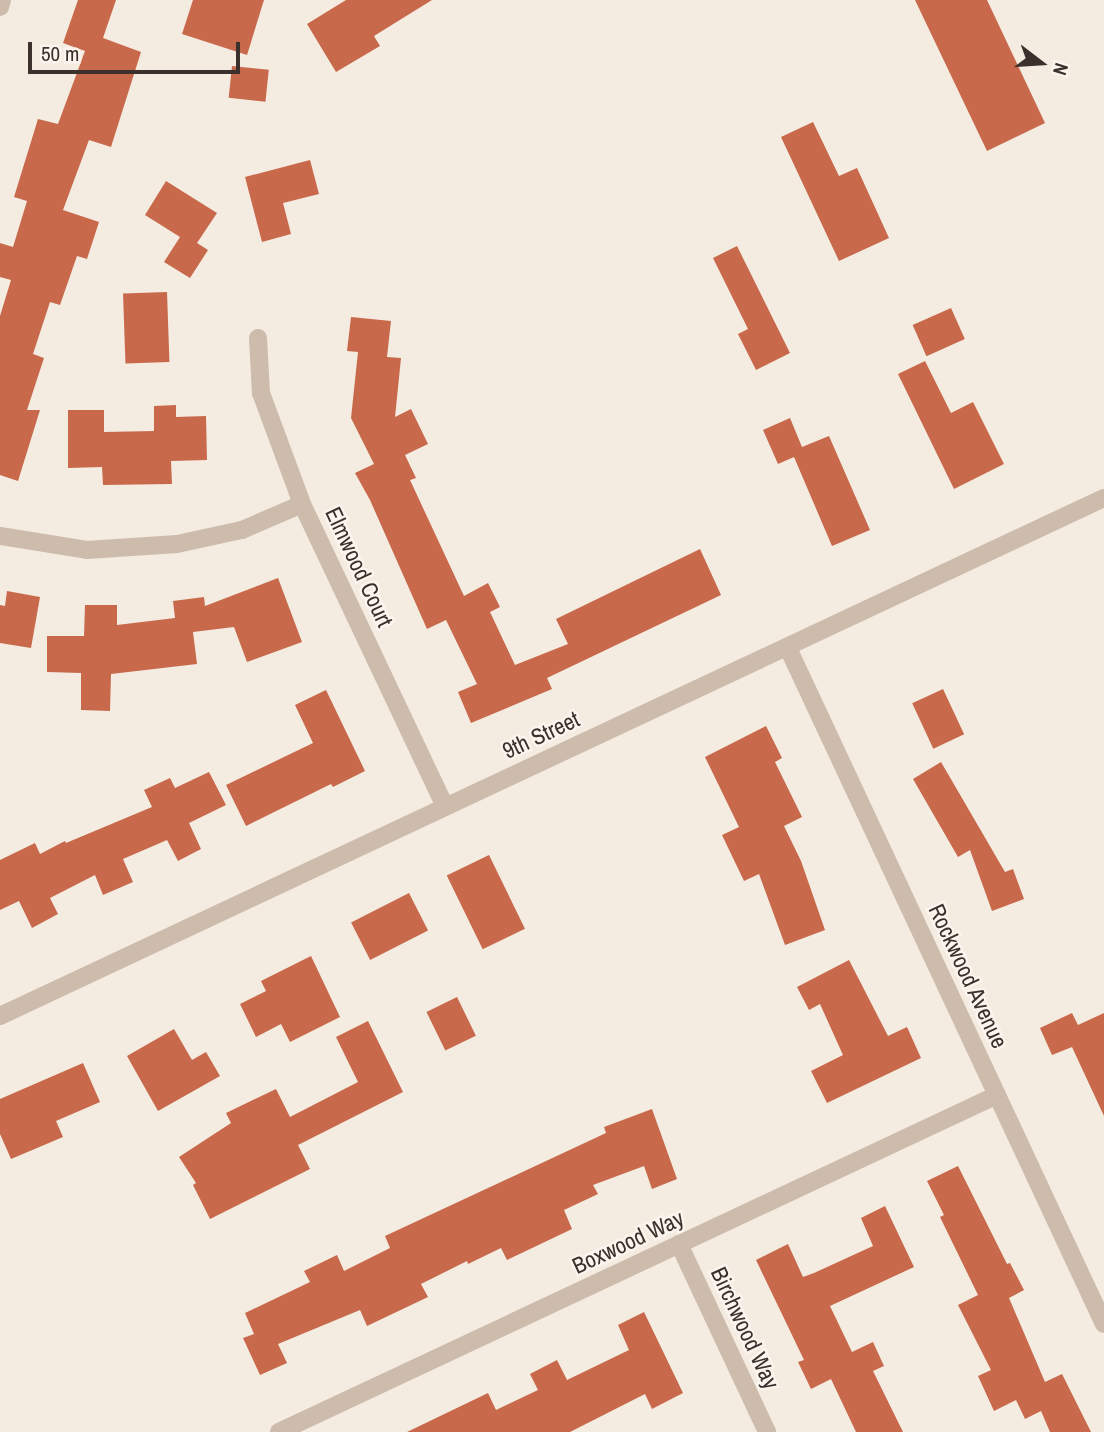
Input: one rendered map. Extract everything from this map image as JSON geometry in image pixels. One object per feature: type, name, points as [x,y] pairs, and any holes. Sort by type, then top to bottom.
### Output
[{"type":"street","points":[[0,7],[2,0]]},
{"type":"street","name":"Elmwood Court","points":[[258,338],[261,393],[302,504],[445,807]]},
{"type":"street","name":"9th Street","points":[[0,1016],[1104,498]]},
{"type":"street","points":[[0,536],[87,550],[177,544],[252,527],[302,504]]},
{"type":"street","name":"Rockwood Avenue","points":[[788,648],[1104,1324]]},
{"type":"street","name":"Boxwood Way","points":[[279,1432],[997,1095]]},
{"type":"street","name":"Birchwood Way","points":[[679,1244],[767,1432]]},
{"type":"building","points":[[78,0],[116,0],[103,38],[141,52],[111,147],[89,140],[63,210],[99,222],[87,259],[77,256],[60,305],[50,302],[33,354],[44,358],[27,410],[40,410],[18,481],[0,475],[0,316],[11,280],[0,277],[0,243],[13,247],[27,201],[14,197],[38,119],[58,124],[85,51],[63,43]]},
{"type":"building","points":[[193,0],[264,0],[247,55],[182,34]]},
{"type":"building","points":[[346,0],[432,0],[374,36],[380,46],[336,72],[307,24]]},
{"type":"building","points":[[915,0],[987,0],[1045,123],[987,151]]},
{"type":"building","points":[[232,66],[269,70],[265,102],[229,98]]},
{"type":"building","points":[[813,122],[839,176],[857,168],[889,238],[839,261],[781,137]]},
{"type":"building","points":[[310,160],[319,194],[283,203],[291,234],[262,242],[245,177]]},
{"type":"building","points":[[166,181],[217,213],[197,243],[208,250],[190,278],[164,262],[180,237],[145,215]]},
{"type":"building","points":[[737,246],[790,353],[756,370],[738,334],[748,329],[713,258]]},
{"type":"building","points":[[167,292],[169,362],[125,363],[123,294]]},
{"type":"building","points":[[951,308],[965,339],[926,356],[913,325]]},
{"type":"building","points":[[351,317],[391,321],[387,357],[401,358],[395,417],[411,409],[428,444],[405,455],[416,478],[410,480],[464,596],[488,583],[500,607],[490,612],[515,665],[568,644],[556,619],[700,549],[721,595],[547,678],[552,689],[471,723],[458,692],[477,684],[446,620],[427,629],[370,500],[355,473],[374,464],[351,418],[358,352],[347,351]]},
{"type":"building","points":[[925,361],[951,413],[973,402],[1004,464],[954,489],[898,374]]},
{"type":"building","points":[[176,405],[176,417],[206,416],[207,460],[171,461],[172,484],[103,485],[102,467],[68,468],[68,410],[104,410],[104,432],[154,431],[154,406]]},
{"type":"building","points":[[790,418],[802,447],[829,436],[870,530],[832,546],[794,457],[778,464],[763,430]]},
{"type":"building","points":[[278,578],[302,642],[247,662],[234,627],[193,632],[197,664],[111,674],[110,711],[81,710],[81,673],[47,672],[47,636],[84,636],[85,605],[117,605],[117,625],[175,618],[173,601],[204,597],[205,606]]},
{"type":"building","points":[[7,591],[40,597],[31,648],[0,643],[0,605],[5,606]]},
{"type":"building","points":[[943,689],[964,734],[933,749],[912,703]]},
{"type":"building","points":[[326,690],[365,771],[333,787],[331,784],[246,826],[226,785],[313,743],[295,705]]},
{"type":"building","points":[[766,726],[782,758],[775,762],[802,817],[784,826],[801,861],[825,930],[785,945],[759,874],[744,881],[722,835],[739,827],[705,757]]},
{"type":"building","points":[[941,762],[1005,872],[1013,869],[1024,899],[992,911],[970,850],[958,857],[913,779]]},
{"type":"building","points":[[209,772],[226,805],[189,823],[201,849],[178,861],[167,840],[123,859],[133,882],[103,895],[95,875],[50,898],[58,914],[32,928],[19,901],[0,910],[0,860],[35,843],[40,854],[65,841],[66,843],[152,807],[144,790],[170,778],[175,788]]},
{"type":"building","points":[[489,855],[525,929],[483,949],[447,876]]},
{"type":"building","points":[[409,893],[428,930],[370,960],[351,923]]},
{"type":"building","points":[[311,956],[340,1017],[290,1042],[281,1024],[256,1037],[240,1004],[266,991],[261,981]]},
{"type":"building","points":[[849,960],[888,1036],[907,1027],[921,1058],[827,1103],[811,1071],[843,1055],[820,1004],[809,1010],[797,987]]},
{"type":"building","points":[[457,997],[476,1036],[445,1051],[426,1012]]},
{"type":"building","points":[[1072,1013],[1078,1025],[1104,1013],[1104,1116],[1072,1047],[1052,1055],[1040,1028]]},
{"type":"building","points":[[368,1021],[403,1092],[298,1145],[310,1169],[210,1219],[193,1185],[196,1183],[179,1157],[231,1123],[226,1113],[276,1089],[290,1117],[358,1082],[336,1037]]},
{"type":"building","points":[[174,1029],[192,1060],[206,1052],[220,1076],[158,1111],[127,1056]]},
{"type":"building","points":[[83,1063],[100,1102],[56,1121],[63,1137],[11,1159],[0,1134],[0,1099]]},
{"type":"building","points":[[652,1109],[677,1179],[652,1189],[644,1166],[593,1185],[598,1194],[564,1210],[572,1229],[507,1260],[501,1248],[468,1264],[467,1261],[421,1284],[428,1297],[367,1326],[360,1310],[278,1344],[287,1363],[260,1375],[243,1338],[254,1334],[245,1313],[310,1282],[304,1271],[337,1255],[344,1271],[390,1248],[385,1236],[606,1133],[604,1127]]},
{"type":"building","points":[[958,1166],[1007,1264],[1010,1263],[1024,1290],[1009,1298],[1045,1382],[1062,1374],[1091,1432],[1050,1432],[1041,1411],[1025,1419],[1016,1400],[994,1411],[978,1376],[991,1370],[958,1305],[978,1295],[940,1217],[944,1215],[927,1181]]},
{"type":"building","points":[[885,1206],[914,1267],[830,1306],[852,1352],[873,1342],[884,1366],[873,1371],[903,1432],[856,1432],[831,1379],[811,1389],[798,1362],[804,1360],[756,1260],[788,1244],[803,1277],[814,1273],[873,1246],[861,1218]]},
{"type":"building","points":[[644,1312],[683,1393],[652,1409],[645,1394],[570,1432],[407,1432],[488,1393],[496,1410],[538,1390],[530,1374],[557,1360],[567,1380],[629,1350],[618,1325]]}]
